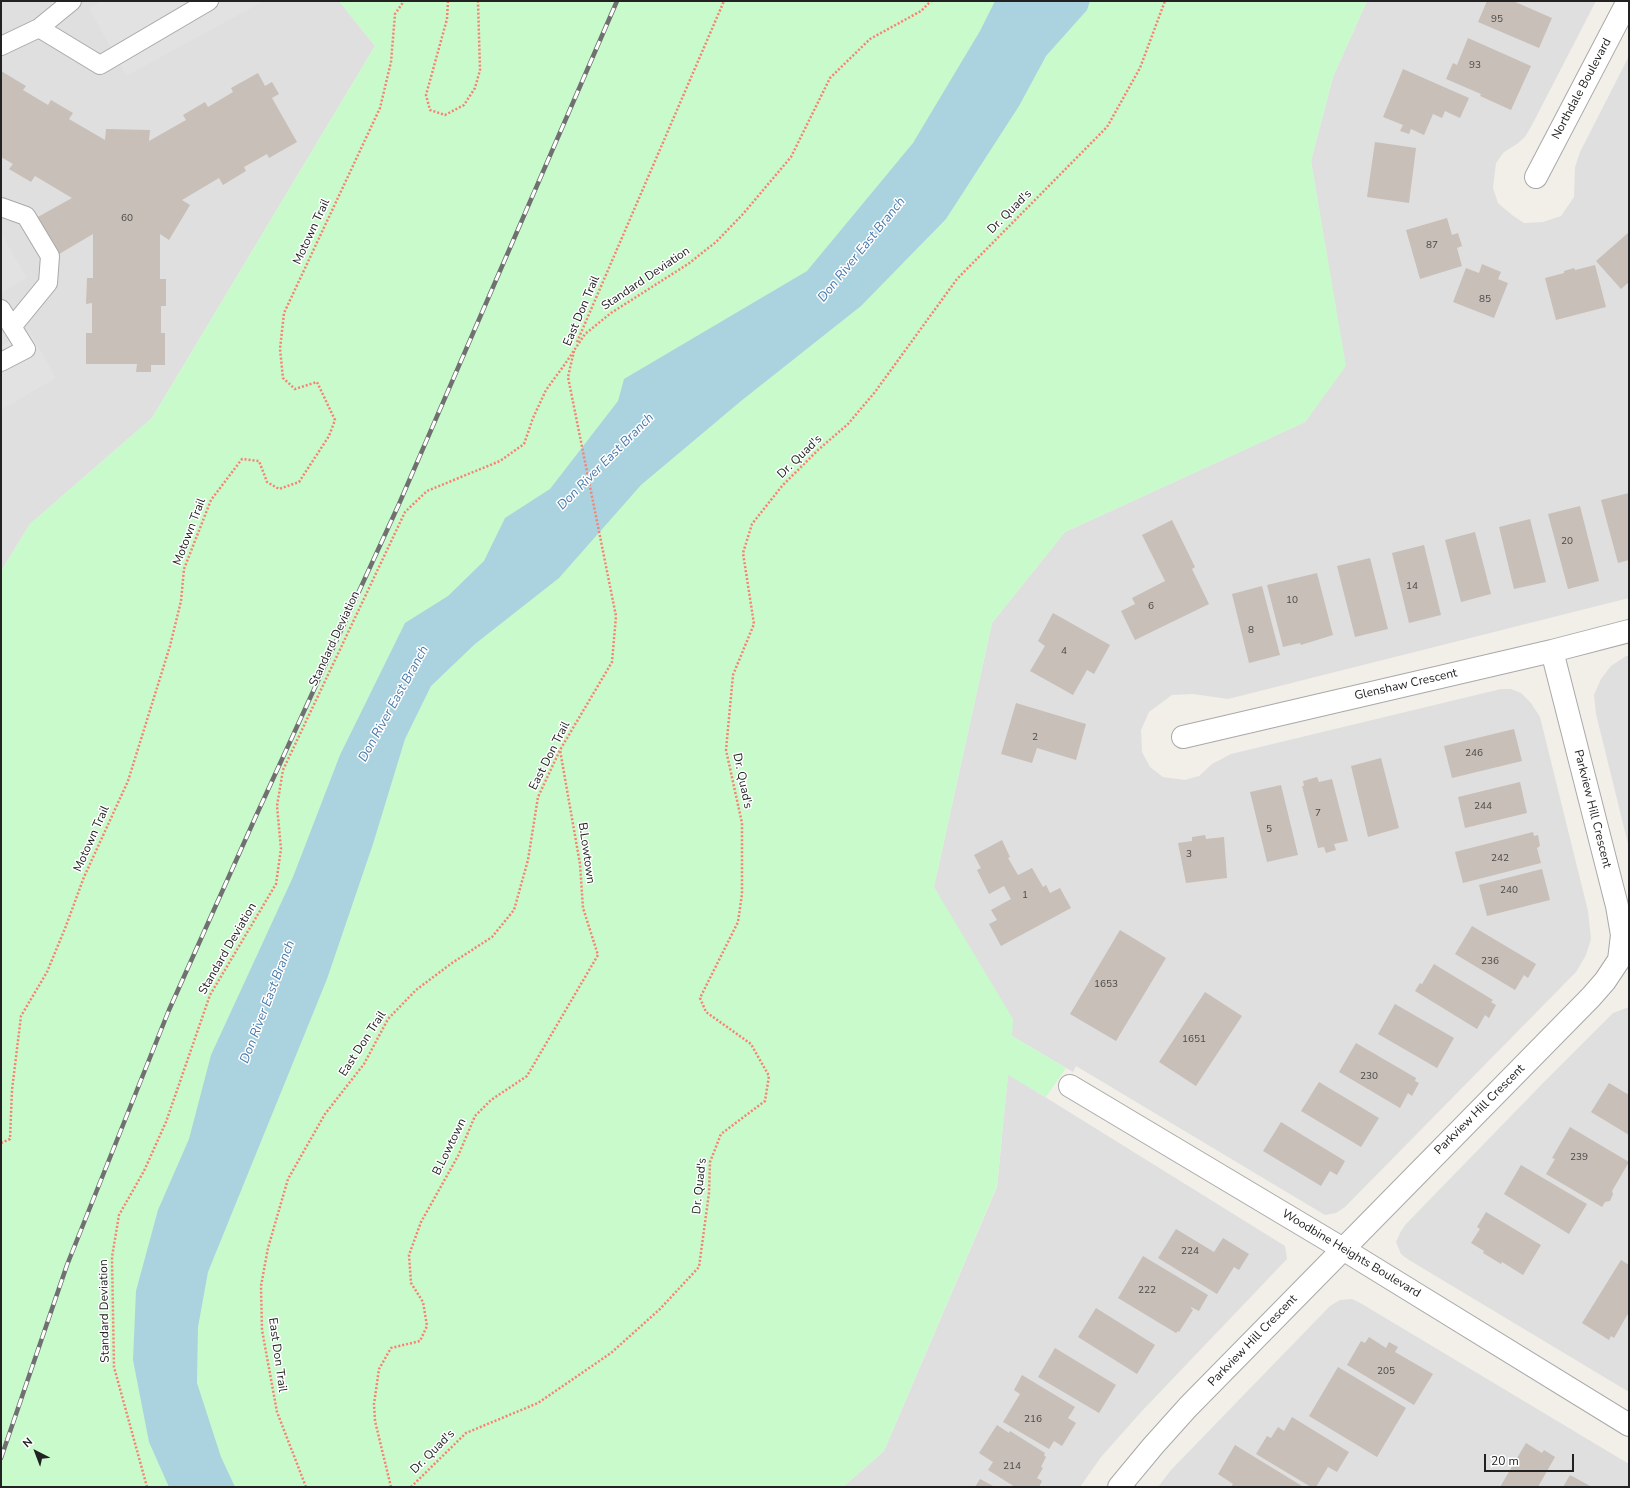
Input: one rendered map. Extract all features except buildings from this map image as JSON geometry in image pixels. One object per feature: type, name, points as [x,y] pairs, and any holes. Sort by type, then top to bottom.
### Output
[{"type":"street","name":"Northdale Boulevard","points":[[1536,177],[1628,1]]},
{"type":"street","name":"Glenshaw Crescent","points":[[1183,737],[1552,651],[1629,631]]},
{"type":"street","name":"Parkview Hill Crescent","points":[[1119,1487],[1188,1407],[1624,963],[1622,935],[1617,906],[1552,651]]},
{"type":"street","name":"Woodbine Heights Boulevard","points":[[1070,1086],[1343,1249],[1629,1425]]},
{"type":"lane","points":[[1,46],[40,28],[72,1]]},
{"type":"lane","points":[[40,28],[100,65],[209,1]]},
{"type":"lane","points":[[1,207],[26,216],[50,256],[48,283],[12,327]]},
{"type":"lane","points":[[1,309],[26,349],[1,362]]},
{"type":"path","name":"Motown Trail","points":[[1,1143],[10,1139],[12,1090],[20,1016],[47,972],[84,877],[128,780],[170,646],[180,602],[184,569],[212,500],[242,459],[259,461],[267,482],[280,490],[298,482],[329,436],[335,420],[317,382],[295,388],[283,378],[280,349],[284,313],[380,108],[391,62],[395,14],[404,1]]},
{"type":"path","points":[[448,1],[447,19],[426,95],[430,110],[445,115],[464,105],[475,88],[480,70],[478,1]]},
{"type":"path","name":"East Don Trail","points":[[306,1487],[277,1412],[262,1330],[261,1286],[268,1248],[288,1179],[325,1114],[364,1064],[388,1019],[416,990],[452,963],[492,937],[514,910],[528,860],[538,797],[560,750],[612,662],[616,616],[568,377],[574,348],[724,1]]},
{"type":"path","name":"Standard Deviation","points":[[147,1487],[114,1367],[112,1257],[119,1215],[144,1171],[166,1122],[210,995],[276,884],[281,849],[277,806],[283,770],[405,512],[427,491],[500,461],[524,444],[533,418],[546,390],[585,334],[611,313],[688,264],[716,242],[743,214],[791,157],[830,78],[870,39],[921,11],[931,1]]},
{"type":"path","name":"Dr. Quad's","points":[[411,1487],[466,1433],[538,1403],[611,1353],[660,1309],[699,1267],[709,1194],[710,1162],[721,1134],[765,1101],[769,1076],[751,1044],[706,1012],[700,998],[738,922],[742,894],[742,823],[726,750],[733,675],[754,624],[743,553],[752,524],[782,486],[818,450],[848,424],[875,392],[957,280],[1107,127],[1140,68],[1165,1]]},
{"type":"path","name":"B.Lowtown","points":[[392,1487],[375,1421],[374,1404],[378,1369],[391,1348],[420,1341],[427,1326],[423,1302],[411,1283],[409,1255],[421,1222],[458,1156],[475,1116],[491,1100],[527,1076],[598,955],[583,908],[580,864],[560,750]]},
{"type":"shaded area","points":[[1,1],[339,1],[375,46],[152,418],[30,524],[1,571]]},
{"type":"shaded area","points":[[102,1],[264,1],[126,76],[89,8]]},
{"type":"shaded area","points":[[1367,1],[1596,1],[1525,137],[1504,152],[1496,163],[1493,188],[1498,203],[1524,223],[1543,222],[1561,216],[1574,197],[1575,167],[1580,152],[1629,56],[1629,598],[1228,699],[1193,694],[1172,695],[1149,712],[1141,730],[1142,752],[1150,767],[1163,777],[1185,780],[1199,776],[1212,764],[1231,754],[1501,689],[1511,689],[1521,693],[1531,703],[1540,717],[1588,911],[1591,939],[1586,955],[1576,972],[1345,1207],[1336,1213],[1325,1215],[1076,1066],[1073,1072],[1012,1036],[934,887],[992,623],[1065,532],[1305,422],[1345,366],[1311,161],[1333,77]]},
{"type":"shaded area","points":[[1,233],[27,278],[1,293]]},
{"type":"shaded area","points":[[29,330],[56,378],[1,410],[1,346]]},
{"type":"shaded area","points":[[1626,656],[1629,656],[1629,848],[1596,714],[1594,695],[1601,679],[1611,666]]},
{"type":"shaded area","points":[[1629,1007],[1629,1392],[1409,1260],[1401,1254],[1396,1242],[1406,1224],[1543,1083],[1613,1013]]},
{"type":"shaded area","points":[[1008,1074],[1285,1246],[1287,1259],[1142,1411],[1101,1457],[1080,1487],[843,1487],[884,1451],[997,1187]]},
{"type":"shaded area","points":[[1352,1299],[1629,1464],[1629,1487],[1158,1487],[1171,1470],[1330,1306],[1340,1300]]},
{"type":"green space","points":[[339,1],[1367,1],[1333,77],[1311,161],[1346,366],[1305,422],[1065,532],[992,623],[934,887],[1013,1019],[1012,1036],[1066,1068],[1046,1097],[1008,1075],[997,1186],[884,1451],[843,1487],[1,1487],[1,571],[30,524],[152,418],[375,46]]},
{"type":"water","name":"Don River East Branch","points":[[995,1],[1090,1],[1087,10],[1046,56],[1019,106],[946,219],[861,306],[741,401],[641,485],[559,578],[475,644],[431,686],[405,739],[373,844],[327,979],[208,1272],[198,1327],[197,1383],[221,1457],[235,1487],[169,1487],[149,1442],[133,1360],[136,1291],[158,1210],[189,1139],[211,1055],[293,877],[340,755],[405,623],[448,596],[484,561],[505,518],[550,489],[618,401],[624,379],[807,271],[913,143],[980,31]]},
{"type":"railway","points":[[1,1458],[67,1265],[169,1010],[399,504],[617,1]]}]
